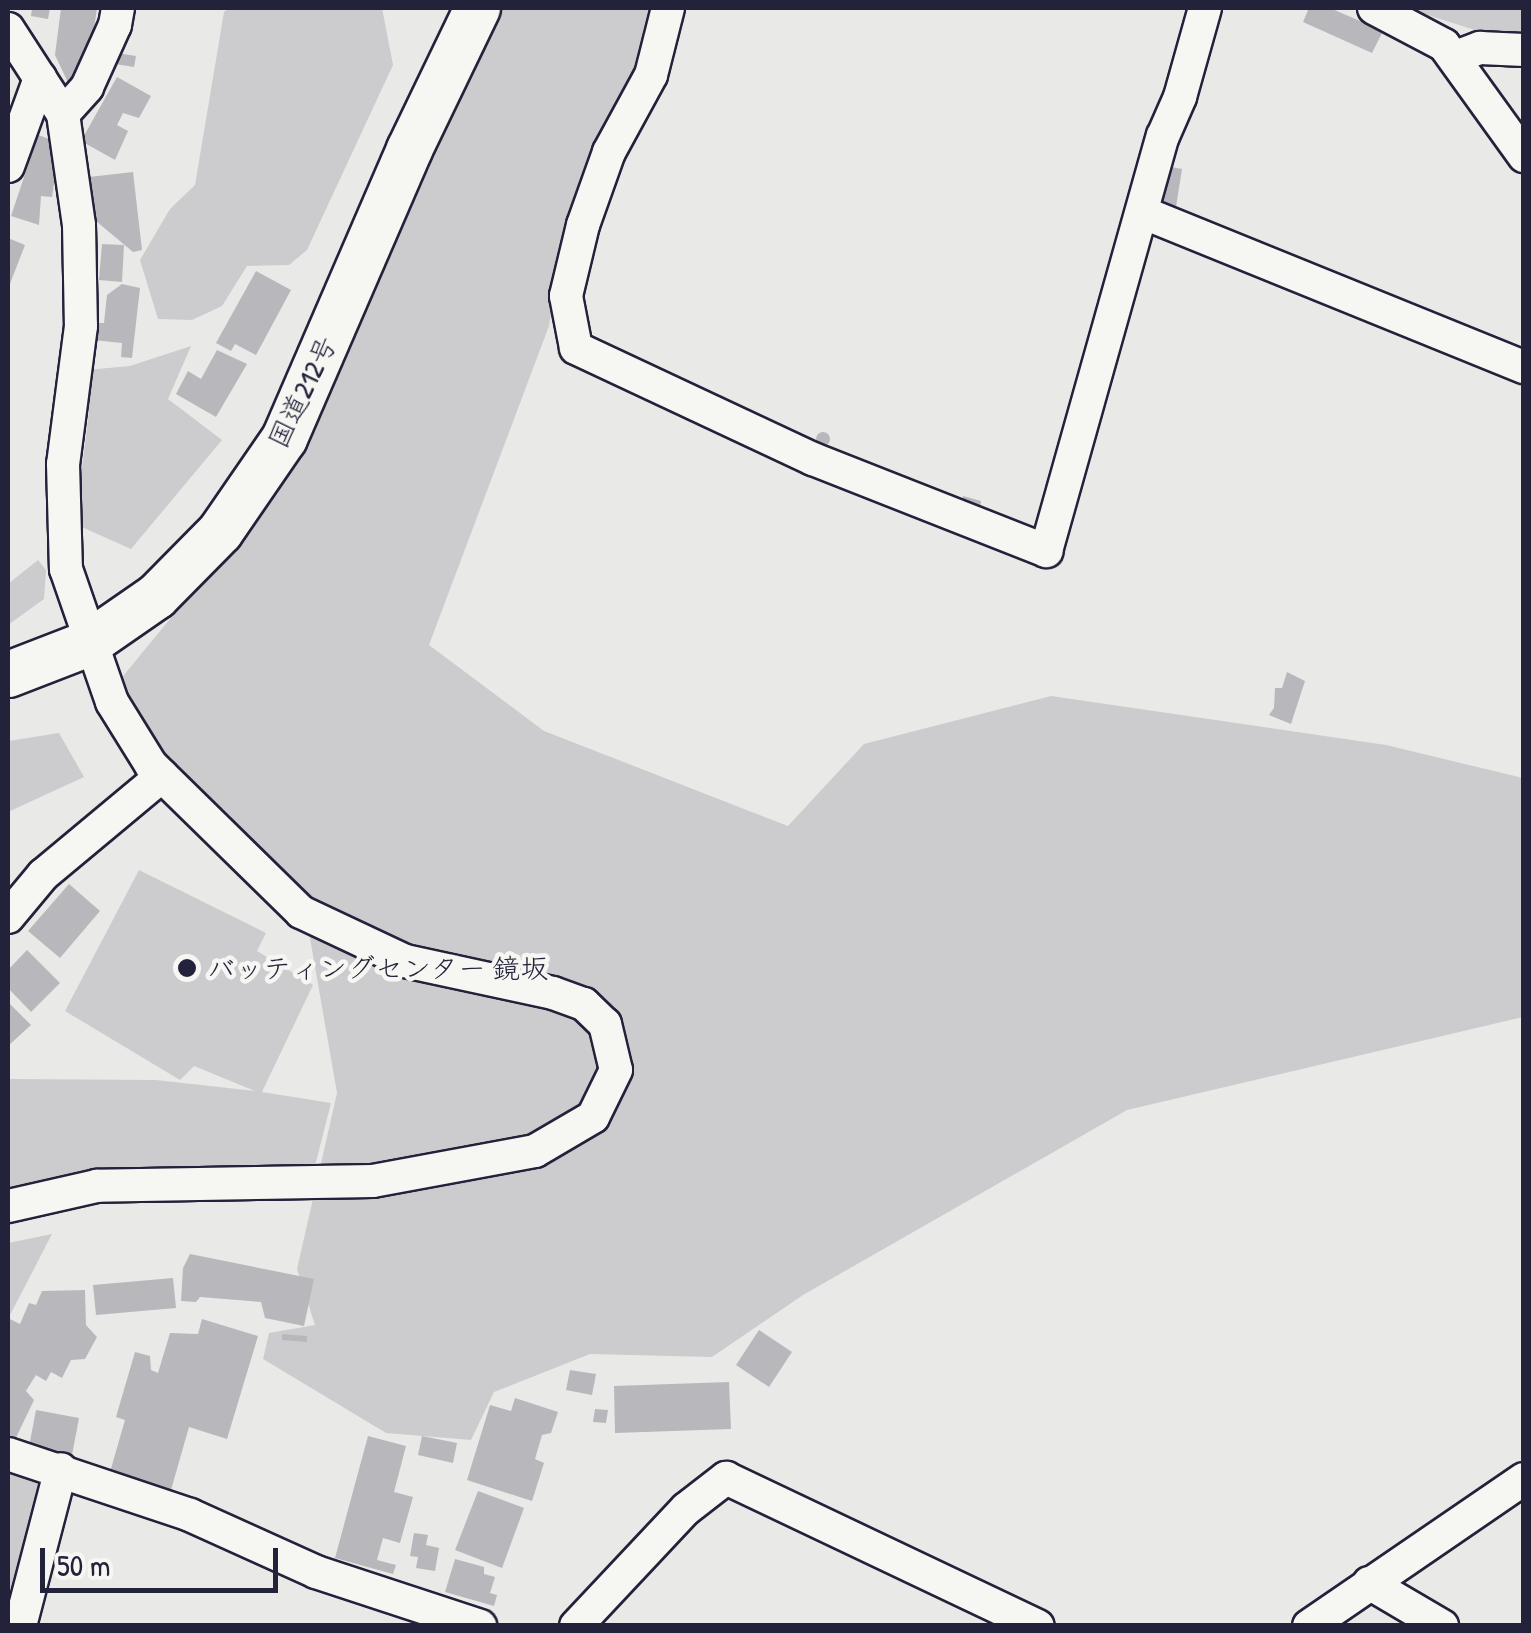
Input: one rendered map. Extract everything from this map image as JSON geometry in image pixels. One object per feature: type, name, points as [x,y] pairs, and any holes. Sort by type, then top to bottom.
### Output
[{"type":"highway","name":"国道212号","points":[[8,674],[88,643],[156,596],[220,531],[284,438],[409,149],[477,8]]},
{"type":"street","points":[[62,114],[87,87],[115,25],[118,8]]},
{"type":"street","points":[[668,8],[651,75],[610,152],[583,224],[566,296],[576,348],[812,459],[1046,551],[1204,8]]},
{"type":"street","points":[[1374,8],[1444,45],[1524,156]]},
{"type":"street","points":[[8,29],[62,114],[79,225],[81,326],[63,464],[66,570],[88,643],[112,702],[162,776],[301,912],[404,961],[553,993],[584,1004],[605,1024],[616,1070],[611,1087],[592,1117],[534,1151],[372,1181],[96,1186],[8,1206]]},
{"type":"street","points":[[1456,58],[1480,48],[1524,50]]},
{"type":"street","points":[[8,166],[40,78]]},
{"type":"street","points":[[1144,212],[1524,368]]},
{"type":"street","points":[[8,917],[43,876],[162,776]]},
{"type":"street","points":[[8,1454],[190,1515],[316,1572],[480,1626]]},
{"type":"street","points":[[20,1626],[61,1469]]},
{"type":"street","points":[[576,1626],[686,1509],[726,1478],[1038,1626]]},
{"type":"street","points":[[1309,1626],[1524,1478]]},
{"type":"street","points":[[1370,1582],[1442,1626]]},
{"type":"shaded area","points":[[229,8],[382,8],[393,65],[307,250],[289,265],[247,266],[222,306],[192,320],[158,319],[140,260],[170,209],[195,185],[224,12]]},
{"type":"shaded area","points":[[504,8],[660,8],[642,66],[592,151],[561,248],[549,326],[429,645],[544,731],[788,826],[864,744],[1051,696],[1386,745],[1523,778],[1523,1017],[1127,1110],[803,1295],[712,1357],[590,1354],[494,1392],[471,1440],[386,1433],[263,1359],[269,1333],[315,1325],[297,1269],[337,1093],[303,898],[158,750],[119,681],[298,463],[418,179]]},
{"type":"shaded area","points":[[1405,8],[1523,8],[1523,33],[1475,30]]},
{"type":"shaded area","points":[[191,346],[168,399],[222,440],[131,549],[75,524],[89,412],[86,370],[130,366]]},
{"type":"shaded area","points":[[38,560],[46,570],[44,599],[8,625],[8,584]]},
{"type":"shaded area","points":[[59,733],[84,777],[8,812],[8,741]]},
{"type":"shaded area","points":[[139,870],[266,933],[257,951],[313,985],[262,1092],[331,1103],[315,1166],[126,1170],[8,1191],[8,1079],[156,1080],[255,1091],[194,1066],[180,1080],[65,1011]]},
{"type":"shaded area","points":[[52,1234],[8,1319],[8,1243]]},
{"type":"shaded area","points":[[8,1460],[25,1463],[48,1499],[8,1625]]},
{"type":"building","points":[[32,8],[50,8],[48,19],[31,16]]},
{"type":"building","points":[[61,8],[97,8],[89,64],[72,91],[55,55]]},
{"type":"building","points":[[1309,8],[1330,8],[1383,31],[1372,53],[1303,22]]},
{"type":"building","points":[[117,53],[136,56],[134,67],[115,64]]},
{"type":"building","points":[[117,77],[151,96],[139,118],[123,113],[117,125],[128,131],[115,160],[81,141]]},
{"type":"building","points":[[38,135],[55,141],[56,170],[52,197],[41,196],[39,225],[11,216]]},
{"type":"building","points":[[1167,166],[1182,169],[1176,207],[1160,204]]},
{"type":"building","points":[[133,172],[142,250],[133,252],[96,221],[89,177]]},
{"type":"building","points":[[8,238],[25,245],[8,289]]},
{"type":"building","points":[[102,244],[124,245],[122,282],[99,280]]},
{"type":"building","points":[[256,271],[291,290],[256,355],[235,344],[231,351],[216,343]]},
{"type":"building","points":[[122,284],[140,288],[132,358],[121,357],[122,343],[93,340],[95,323],[104,323],[107,295]]},
{"type":"building","points":[[217,350],[247,364],[216,417],[176,394],[188,371],[201,379]]},
{"type":"building","points":[[823,432],[830,439],[823,446],[816,439]]},
{"type":"building","points":[[963,496],[981,501],[980,509],[962,507]]},
{"type":"building","points":[[1287,672],[1305,681],[1291,724],[1269,715],[1274,708],[1275,688],[1282,688]]},
{"type":"building","points":[[69,884],[100,911],[60,958],[28,931]]},
{"type":"building","points":[[27,950],[60,983],[31,1012],[8,988],[8,970]]},
{"type":"building","points":[[8,1002],[31,1025],[8,1046]]},
{"type":"building","points":[[190,1254],[314,1279],[304,1326],[265,1318],[261,1302],[200,1297],[196,1302],[181,1301],[183,1268]]},
{"type":"building","points":[[173,1278],[176,1308],[96,1315],[93,1285]]},
{"type":"building","points":[[85,1290],[86,1325],[97,1337],[85,1359],[71,1360],[62,1378],[51,1372],[46,1381],[36,1375],[26,1391],[34,1400],[13,1444],[8,1441],[8,1318],[20,1324],[29,1303],[36,1305],[42,1291]]},
{"type":"building","points":[[202,1319],[258,1336],[227,1439],[189,1427],[171,1490],[110,1472],[125,1420],[116,1417],[135,1352],[150,1356],[151,1370],[158,1373],[170,1333],[198,1334]]},
{"type":"building","points":[[759,1330],[792,1352],[769,1387],[736,1365]]},
{"type":"building","points":[[282,1334],[307,1336],[307,1342],[282,1340]]},
{"type":"building","points":[[570,1370],[596,1374],[592,1395],[566,1390]]},
{"type":"building","points":[[729,1382],[731,1429],[615,1433],[614,1386]]},
{"type":"building","points":[[515,1398],[558,1412],[551,1433],[542,1435],[535,1459],[544,1463],[532,1501],[467,1480],[490,1405],[511,1411]]},
{"type":"building","points":[[595,1409],[608,1410],[606,1423],[593,1422]]},
{"type":"building","points":[[36,1410],[79,1418],[72,1455],[29,1447]]},
{"type":"building","points":[[368,1436],[406,1446],[394,1492],[413,1497],[400,1543],[383,1538],[377,1560],[396,1565],[393,1574],[335,1558]]},
{"type":"building","points":[[422,1436],[457,1443],[453,1463],[418,1455]]},
{"type":"building","points":[[478,1491],[524,1508],[502,1568],[455,1550]]},
{"type":"building","points":[[414,1533],[428,1535],[426,1545],[439,1548],[435,1571],[416,1568],[418,1557],[410,1556]]},
{"type":"building","points":[[455,1559],[484,1567],[484,1574],[495,1577],[490,1593],[497,1595],[494,1606],[445,1592]]},
{"type":"place","name":"バッティングセンター 鏡坂","points":[[187,968]]}]
